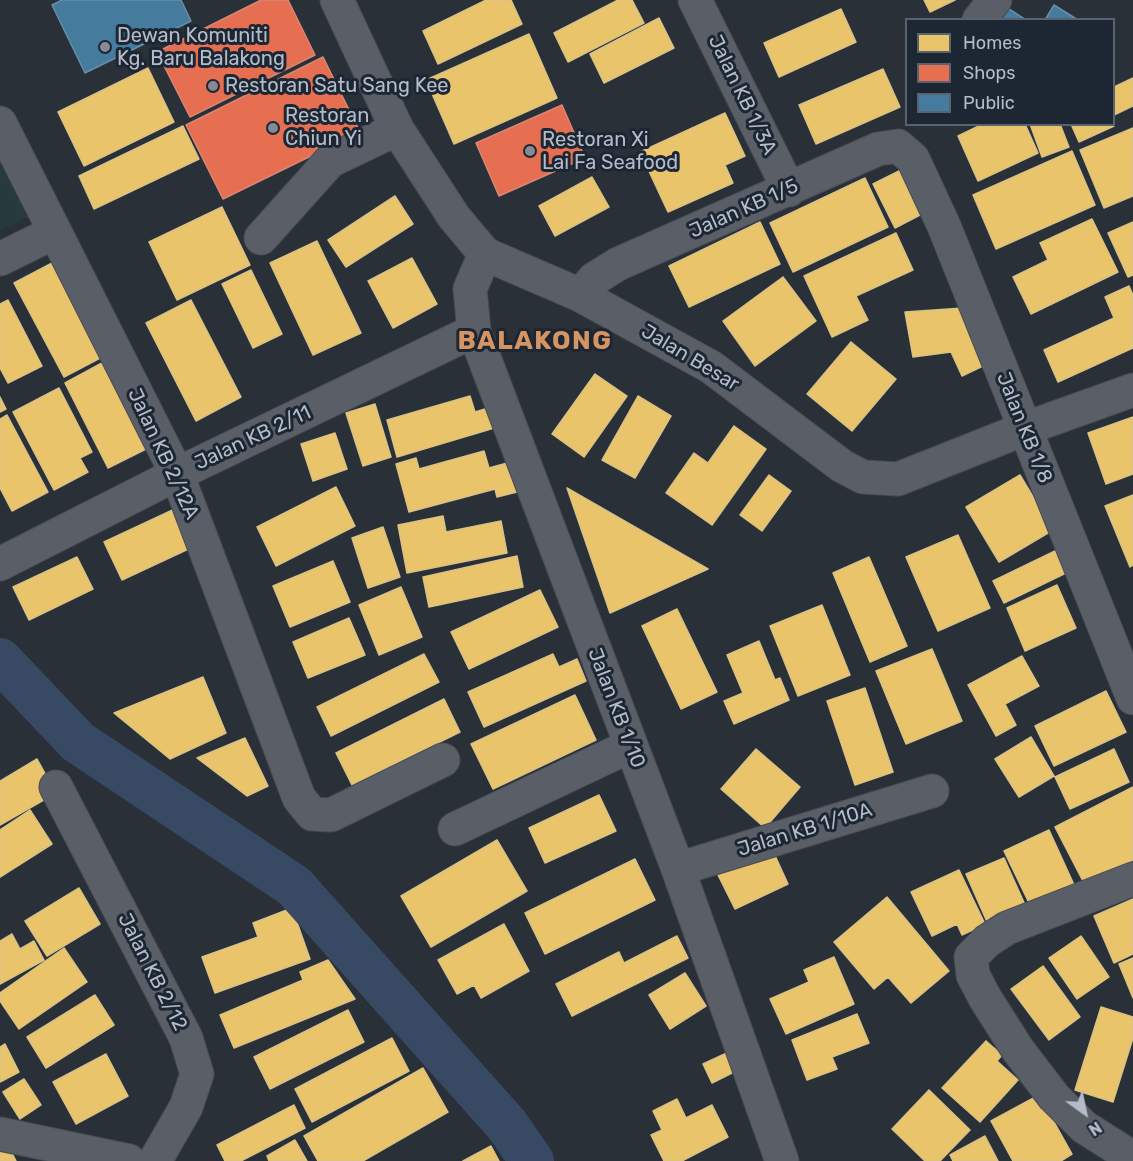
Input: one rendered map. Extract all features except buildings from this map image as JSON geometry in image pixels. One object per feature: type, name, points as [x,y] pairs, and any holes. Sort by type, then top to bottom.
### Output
[{"type":"street","name":"Jalan Besar","points":[[337,0],[397,129],[453,218],[485,254],[580,295],[711,366],[842,466],[864,477],[898,479],[1024,429],[1133,390]]},
{"type":"street","name":"Jalan KB 1/3A","points":[[695,0],[789,190]]},
{"type":"street","points":[[981,18],[995,0]]},
{"type":"street","name":"Jalan KB 2/12A","points":[[0,123],[177,474],[264,702],[290,796],[312,814],[331,815],[443,760]]},
{"type":"street","points":[[261,238],[330,161],[397,129]]},
{"type":"street","name":"Jalan KB 1/5","points":[[580,295],[594,279],[618,264],[789,190],[878,148],[906,143]]},
{"type":"street","name":"Jalan KB 1/8","points":[[906,143],[944,226],[1133,698]]},
{"type":"street","points":[[0,259],[55,232]]},
{"type":"street","name":"Jalan KB 1/10","points":[[485,254],[470,289],[474,331],[678,870],[782,1161]]},
{"type":"street","name":"Jalan KB 2/11","points":[[0,564],[177,474],[474,331]]},
{"type":"street","points":[[455,829],[630,746]]},
{"type":"street","name":"Jalan KB 2/12","points":[[56,787],[186,1038],[197,1074],[186,1107],[155,1161]]},
{"type":"street","name":"Jalan KB 1/10A","points":[[678,870],[932,791]]},
{"type":"street","points":[[1133,879],[1007,928],[987,941],[971,957],[973,975],[985,998],[1018,1050],[1054,1097],[1084,1127],[1133,1158]]},
{"type":"street","points":[[0,1134],[91,1157],[129,1161]]},
{"type":"green space","points":[[0,155],[31,216],[0,230]]},
{"type":"waterway","points":[[0,660],[78,742],[294,886],[507,1125],[532,1161]]},
{"type":"place","name":"Dewan Komuniti Kg. Baru Balakong","points":[[105,47]]},
{"type":"place","name":"Restoran Satu Sang Kee","points":[[213,86]]},
{"type":"place","name":"Restoran Chiun Yi","points":[[273,128]]},
{"type":"place","name":"Restoran Xi Lai Fa Seafood","points":[[530,151]]},
{"type":"district","name":"BALAKONG","points":[[535,341]]}]
